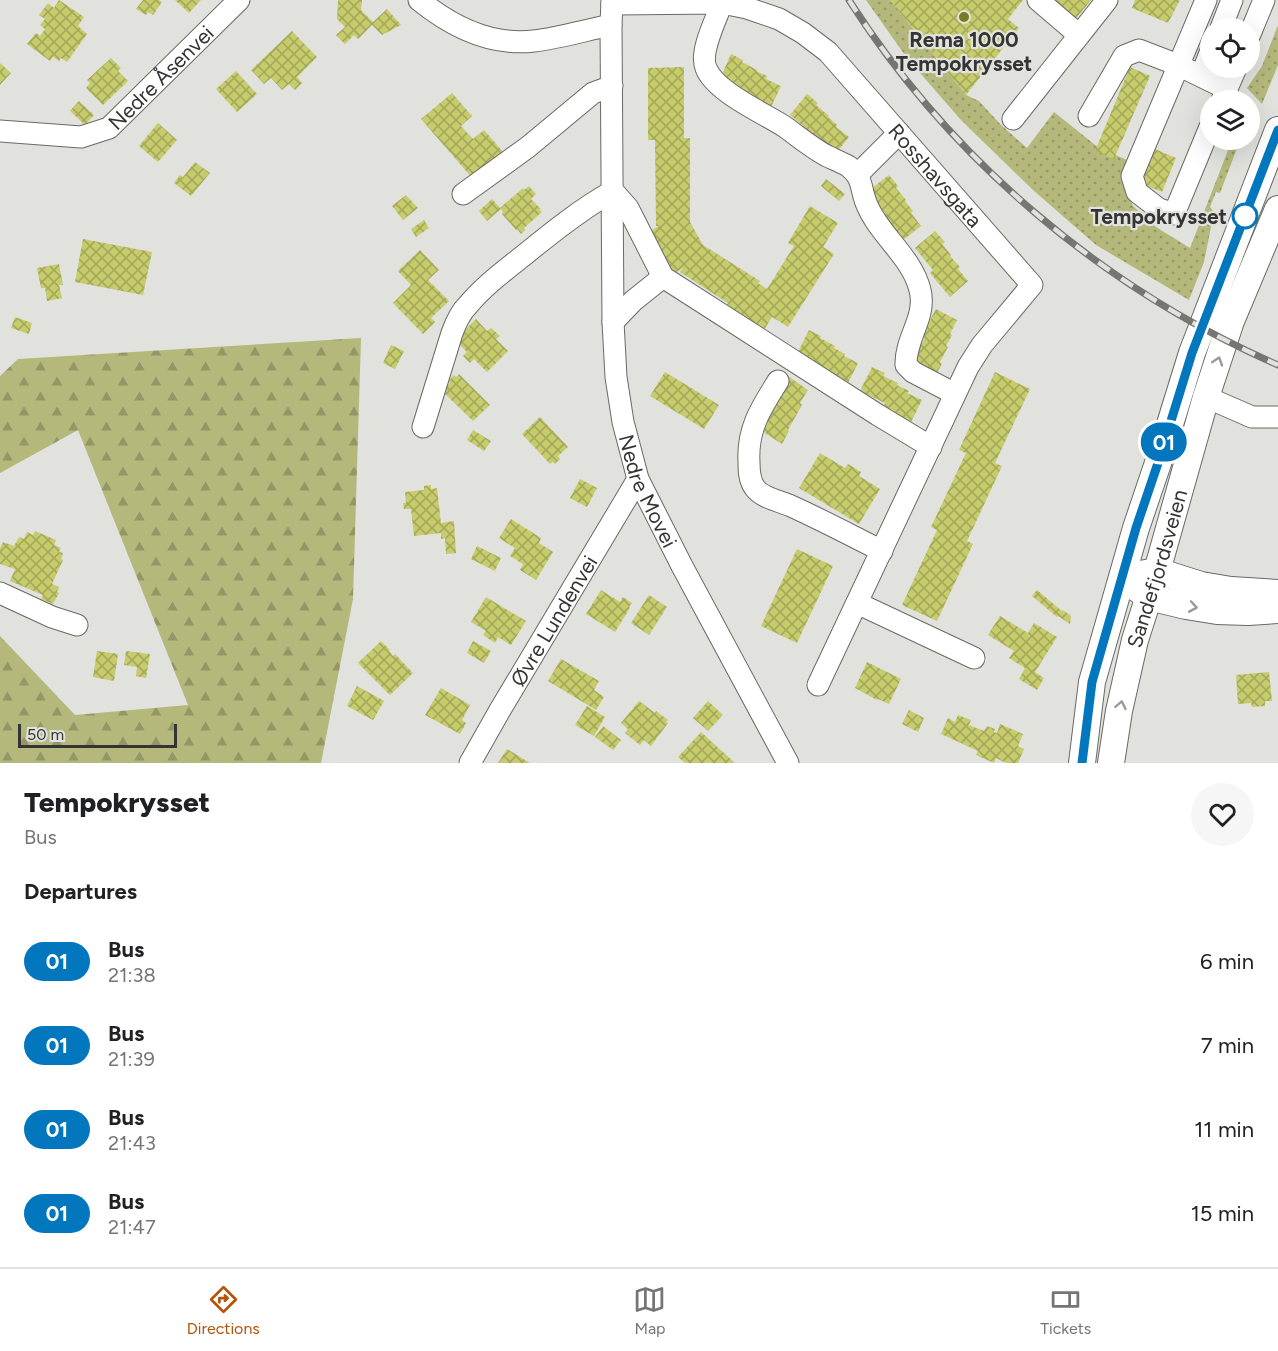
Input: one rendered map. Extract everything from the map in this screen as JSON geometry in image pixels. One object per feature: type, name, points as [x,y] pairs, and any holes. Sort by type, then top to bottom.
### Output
[{"type":"main road","name":"Sandefjordsveien","points":[[1082,763],[1092,682],[1136,528],[1192,353],[1278,130]]},
{"type":"main road","name":"Sandefjordsveien","points":[[1111,763],[1119,711],[1135,640],[1206,397],[1231,321],[1278,209]]},
{"type":"main road","points":[[1122,577],[1156,571],[1210,587],[1278,593]]},
{"type":"main road","points":[[1122,577],[1149,597],[1186,606],[1217,611],[1248,612],[1278,609]]},
{"type":"street","name":"Nedre Åsenvei","points":[[0,130],[81,137],[109,128],[239,0]]},
{"type":"street","points":[[419,0],[448,21],[474,33],[501,40],[533,41],[611,25]]},
{"type":"street","points":[[1038,0],[1079,35]]},
{"type":"street","points":[[1013,119],[1107,0]]},
{"type":"street","points":[[1200,150],[1174,214],[1159,209],[1137,192],[1132,176],[1206,0]]},
{"type":"street","points":[[1225,18],[1232,0]]},
{"type":"street","points":[[1257,18],[1264,0]]},
{"type":"street","name":"Nedre Movei","points":[[612,2],[613,322],[616,377],[623,422],[638,479],[788,763]]},
{"type":"street","name":"Rosshavsgata","points":[[612,2],[722,3],[747,8],[779,19],[811,39],[828,52],[1032,285],[982,345],[968,367],[818,685]]},
{"type":"street","points":[[722,3],[707,44],[705,67],[721,88],[787,128],[810,146],[848,166],[858,175],[870,211],[912,269],[921,293],[921,313],[908,345],[905,356],[906,365],[913,372],[955,394]]},
{"type":"street","points":[[1089,116],[1124,56],[1139,50],[1200,76]]},
{"type":"street","points":[[1204,78],[1219,90]]},
{"type":"street","points":[[463,194],[528,147],[593,93],[612,86]]},
{"type":"street","points":[[858,175],[899,133]]},
{"type":"street","points":[[423,427],[452,333],[466,306],[484,287],[538,243],[598,199],[613,191],[628,208],[663,277],[931,447]]},
{"type":"street","points":[[613,322],[633,301],[663,277]]},
{"type":"street","points":[[778,381],[753,424],[748,457],[753,486],[759,493],[882,551]]},
{"type":"street","points":[[1206,397],[1252,417],[1278,417]]},
{"type":"street","name":"Øvre Lundenvei","points":[[470,763],[638,479]]},
{"type":"street","points":[[0,592],[77,625]]},
{"type":"street","points":[[857,603],[974,658]]},
{"type":"street","points":[[770,763],[772,732]]},
{"type":"green space","points":[[866,0],[890,0],[966,95],[979,101],[1027,148],[1054,112],[1099,148],[1127,160],[1122,180],[1133,206],[1156,227],[1190,248],[1228,150],[1237,150],[1220,193],[1216,192],[1210,207],[1214,212],[1204,262],[1189,300],[1096,245],[1033,190],[961,120],[907,58]]},
{"type":"green space","points":[[1278,25],[1278,65],[1262,104],[1260,90],[1247,88],[1254,78],[1260,78],[1262,66]]},
{"type":"green space","points":[[361,338],[353,599],[321,763],[0,763],[0,636],[75,715],[188,705],[78,430],[0,473],[0,376],[18,359]]},
{"type":"building","points":[[59,0],[84,17],[78,26],[87,34],[67,62],[53,57],[50,61],[27,44],[36,33],[40,36],[45,29],[40,25],[45,19],[39,15],[48,3],[54,8]]},
{"type":"building","points":[[143,0],[162,2],[153,15],[148,12],[146,15],[136,9]]},
{"type":"building","points":[[175,0],[201,0],[189,13]]},
{"type":"building","points":[[338,0],[362,0],[361,10],[373,22],[387,9],[401,25],[382,35],[372,25],[358,39],[354,35],[345,44],[336,35],[345,27],[337,19]]},
{"type":"building","points":[[890,0],[1023,0],[1008,19],[1019,28],[966,95]]},
{"type":"building","points":[[1047,0],[1091,0],[1074,21]]},
{"type":"building","points":[[1135,0],[1180,0],[1168,23],[1132,8]]},
{"type":"building","points":[[292,31],[317,57],[297,77],[302,83],[295,90],[289,84],[282,90],[271,78],[264,84],[251,70]]},
{"type":"building","points":[[731,54],[767,76],[766,79],[781,86],[771,107],[743,94],[745,90],[720,79]]},
{"type":"building","points":[[111,58],[121,68],[118,71],[128,81],[103,105],[86,88],[90,83],[87,80]]},
{"type":"building","points":[[0,63],[11,73],[0,85]]},
{"type":"building","points":[[684,67],[684,138],[690,138],[690,222],[703,245],[760,281],[758,283],[767,289],[794,246],[788,243],[810,206],[838,223],[823,247],[834,254],[788,327],[772,317],[764,330],[726,307],[728,303],[680,272],[683,268],[673,274],[650,231],[659,226],[656,226],[655,140],[648,140],[648,68]]},
{"type":"building","points":[[1130,67],[1150,76],[1114,159],[1095,151]]},
{"type":"building","points":[[236,71],[257,94],[237,112],[216,89]]},
{"type":"building","points":[[452,93],[472,116],[461,126],[473,139],[484,130],[504,153],[473,179],[421,119]]},
{"type":"building","points":[[807,94],[818,103],[816,105],[829,116],[837,125],[836,127],[849,137],[834,156],[810,137],[812,133],[790,115]]},
{"type":"building","points":[[79,101],[94,115],[85,125],[70,111]]},
{"type":"building","points":[[158,123],[177,140],[158,162],[139,146]]},
{"type":"building","points":[[1155,149],[1176,158],[1162,192],[1140,183]]},
{"type":"building","points":[[195,162],[210,173],[191,196],[174,183],[180,175],[183,177]]},
{"type":"building","points":[[889,175],[921,226],[902,241],[882,216],[886,214],[868,191]]},
{"type":"building","points":[[826,179],[845,194],[839,201],[821,186]]},
{"type":"building","points":[[529,186],[536,194],[531,199],[542,212],[524,228],[521,234],[502,214],[500,208],[523,188],[524,190]]},
{"type":"building","points":[[406,195],[418,208],[403,220],[392,206]]},
{"type":"building","points":[[492,199],[501,209],[487,221],[479,211]]},
{"type":"building","points":[[424,220],[429,228],[416,237],[411,229]]},
{"type":"building","points":[[935,231],[945,242],[942,244],[968,281],[950,297],[930,273],[933,270],[915,248]]},
{"type":"building","points":[[83,239],[152,252],[143,295],[75,282]]},
{"type":"building","points":[[420,250],[439,270],[428,280],[449,301],[431,318],[435,322],[423,334],[393,303],[411,285],[398,271]]},
{"type":"building","points":[[59,264],[63,285],[59,285],[62,298],[47,301],[45,288],[41,288],[37,268]]},
{"type":"building","points":[[936,309],[957,320],[940,362],[942,364],[935,376],[911,363],[925,338],[921,336]]},
{"type":"building","points":[[15,317],[32,323],[29,334],[11,328]]},
{"type":"building","points":[[476,319],[487,331],[491,328],[500,336],[496,339],[508,351],[487,372],[474,359],[470,363],[463,356],[467,352],[455,340]]},
{"type":"building","points":[[809,330],[835,346],[834,348],[845,354],[844,356],[858,363],[847,385],[820,371],[822,367],[797,354]]},
{"type":"building","points":[[391,345],[404,351],[395,369],[383,363]]},
{"type":"building","points":[[872,367],[885,373],[883,376],[898,383],[897,385],[909,391],[907,393],[922,400],[911,422],[883,408],[885,403],[860,391]]},
{"type":"building","points":[[665,372],[719,405],[704,429],[650,396]]},
{"type":"building","points":[[995,372],[1030,389],[995,463],[1002,466],[967,541],[973,544],[937,621],[902,605],[937,530],[931,527],[966,453],[959,450]]},
{"type":"building","points":[[459,374],[490,405],[473,421],[442,391],[454,375],[456,377]]},
{"type":"building","points":[[788,376],[808,390],[782,444],[759,429],[771,403]]},
{"type":"building","points":[[540,417],[568,447],[558,456],[560,459],[555,464],[553,462],[550,464],[522,434]]},
{"type":"building","points":[[473,430],[491,441],[484,451],[467,440]]},
{"type":"building","points":[[820,453],[845,468],[848,464],[861,472],[859,476],[880,489],[859,524],[799,488]]},
{"type":"building","points":[[580,479],[597,488],[587,507],[570,498]]},
{"type":"building","points":[[431,485],[431,489],[437,488],[441,523],[454,521],[456,553],[446,554],[445,538],[441,539],[441,533],[414,536],[411,509],[404,509],[405,492],[424,490],[424,486]]},
{"type":"building","points":[[511,519],[541,538],[539,543],[553,552],[536,580],[520,570],[523,564],[510,556],[515,548],[499,538]]},
{"type":"building","points":[[35,531],[56,540],[54,545],[61,548],[59,552],[63,553],[61,559],[63,560],[52,584],[59,587],[57,592],[59,593],[53,604],[41,599],[43,595],[10,581],[15,569],[0,564],[0,548],[3,542],[14,546],[19,537],[24,539],[27,532],[33,535]]},
{"type":"building","points":[[477,546],[501,558],[495,571],[471,559]]},
{"type":"building","points":[[797,549],[833,566],[797,643],[761,626]]},
{"type":"building","points":[[601,590],[620,602],[623,597],[632,603],[615,632],[586,614]]},
{"type":"building","points":[[1037,590],[1071,616],[1070,624],[1057,617],[1032,596]]},
{"type":"building","points":[[649,595],[667,607],[649,635],[631,623]]},
{"type":"building","points":[[486,597],[526,621],[511,645],[498,637],[495,643],[483,635],[486,631],[471,622]]},
{"type":"building","points":[[1000,616],[1028,633],[1034,623],[1057,637],[1035,672],[1044,678],[1037,690],[1019,679],[1025,668],[1009,658],[1014,651],[988,635]]},
{"type":"building","points":[[381,641],[393,656],[395,654],[413,673],[390,695],[358,663]]},
{"type":"building","points":[[473,641],[491,651],[484,663],[467,653]]},
{"type":"building","points":[[97,651],[118,654],[114,681],[93,677]]},
{"type":"building","points":[[126,651],[150,654],[146,678],[136,676],[137,667],[124,665]]},
{"type":"building","points":[[561,659],[599,681],[594,690],[604,697],[596,710],[548,681]]},
{"type":"building","points":[[867,662],[901,679],[889,704],[855,688]]},
{"type":"building","points":[[1269,672],[1272,701],[1265,701],[1265,706],[1252,707],[1251,703],[1238,704],[1236,675]]},
{"type":"building","points":[[357,686],[384,701],[373,720],[347,706]]},
{"type":"building","points":[[441,688],[470,705],[462,720],[466,723],[460,734],[425,715]]},
{"type":"building","points":[[639,701],[668,720],[651,746],[644,740],[640,745],[625,733],[628,729],[621,723]]},
{"type":"building","points":[[708,701],[723,715],[708,731],[693,718]]},
{"type":"building","points":[[587,706],[605,717],[594,736],[575,725]]},
{"type":"building","points":[[909,710],[924,718],[918,732],[902,724]]},
{"type":"building","points":[[958,715],[971,720],[969,725],[984,731],[987,726],[995,729],[994,732],[997,733],[1000,724],[1023,734],[1018,746],[1024,749],[1018,763],[1006,763],[996,758],[994,763],[976,755],[978,751],[941,734],[948,718],[955,722]]},
{"type":"building","points":[[603,726],[621,740],[613,750],[595,737]]},
{"type":"building","points":[[701,732],[735,763],[685,763],[678,757]]},
{"type":"building","points":[[507,749],[530,763],[498,763]]},
{"type":"railway","points":[[849,0],[890,59],[935,114],[984,166],[1036,214],[1093,258],[1152,298],[1214,334],[1278,365]]},
{"type":"bus line","name":"01","points":[[1082,763],[1092,682],[1136,528],[1192,353],[1278,130]]},
{"type":"place","name":"Rema 1000 Tempokrysset","points":[[964,17]]},
{"type":"place","name":"Tempokrysset","points":[[1245,216]]}]
